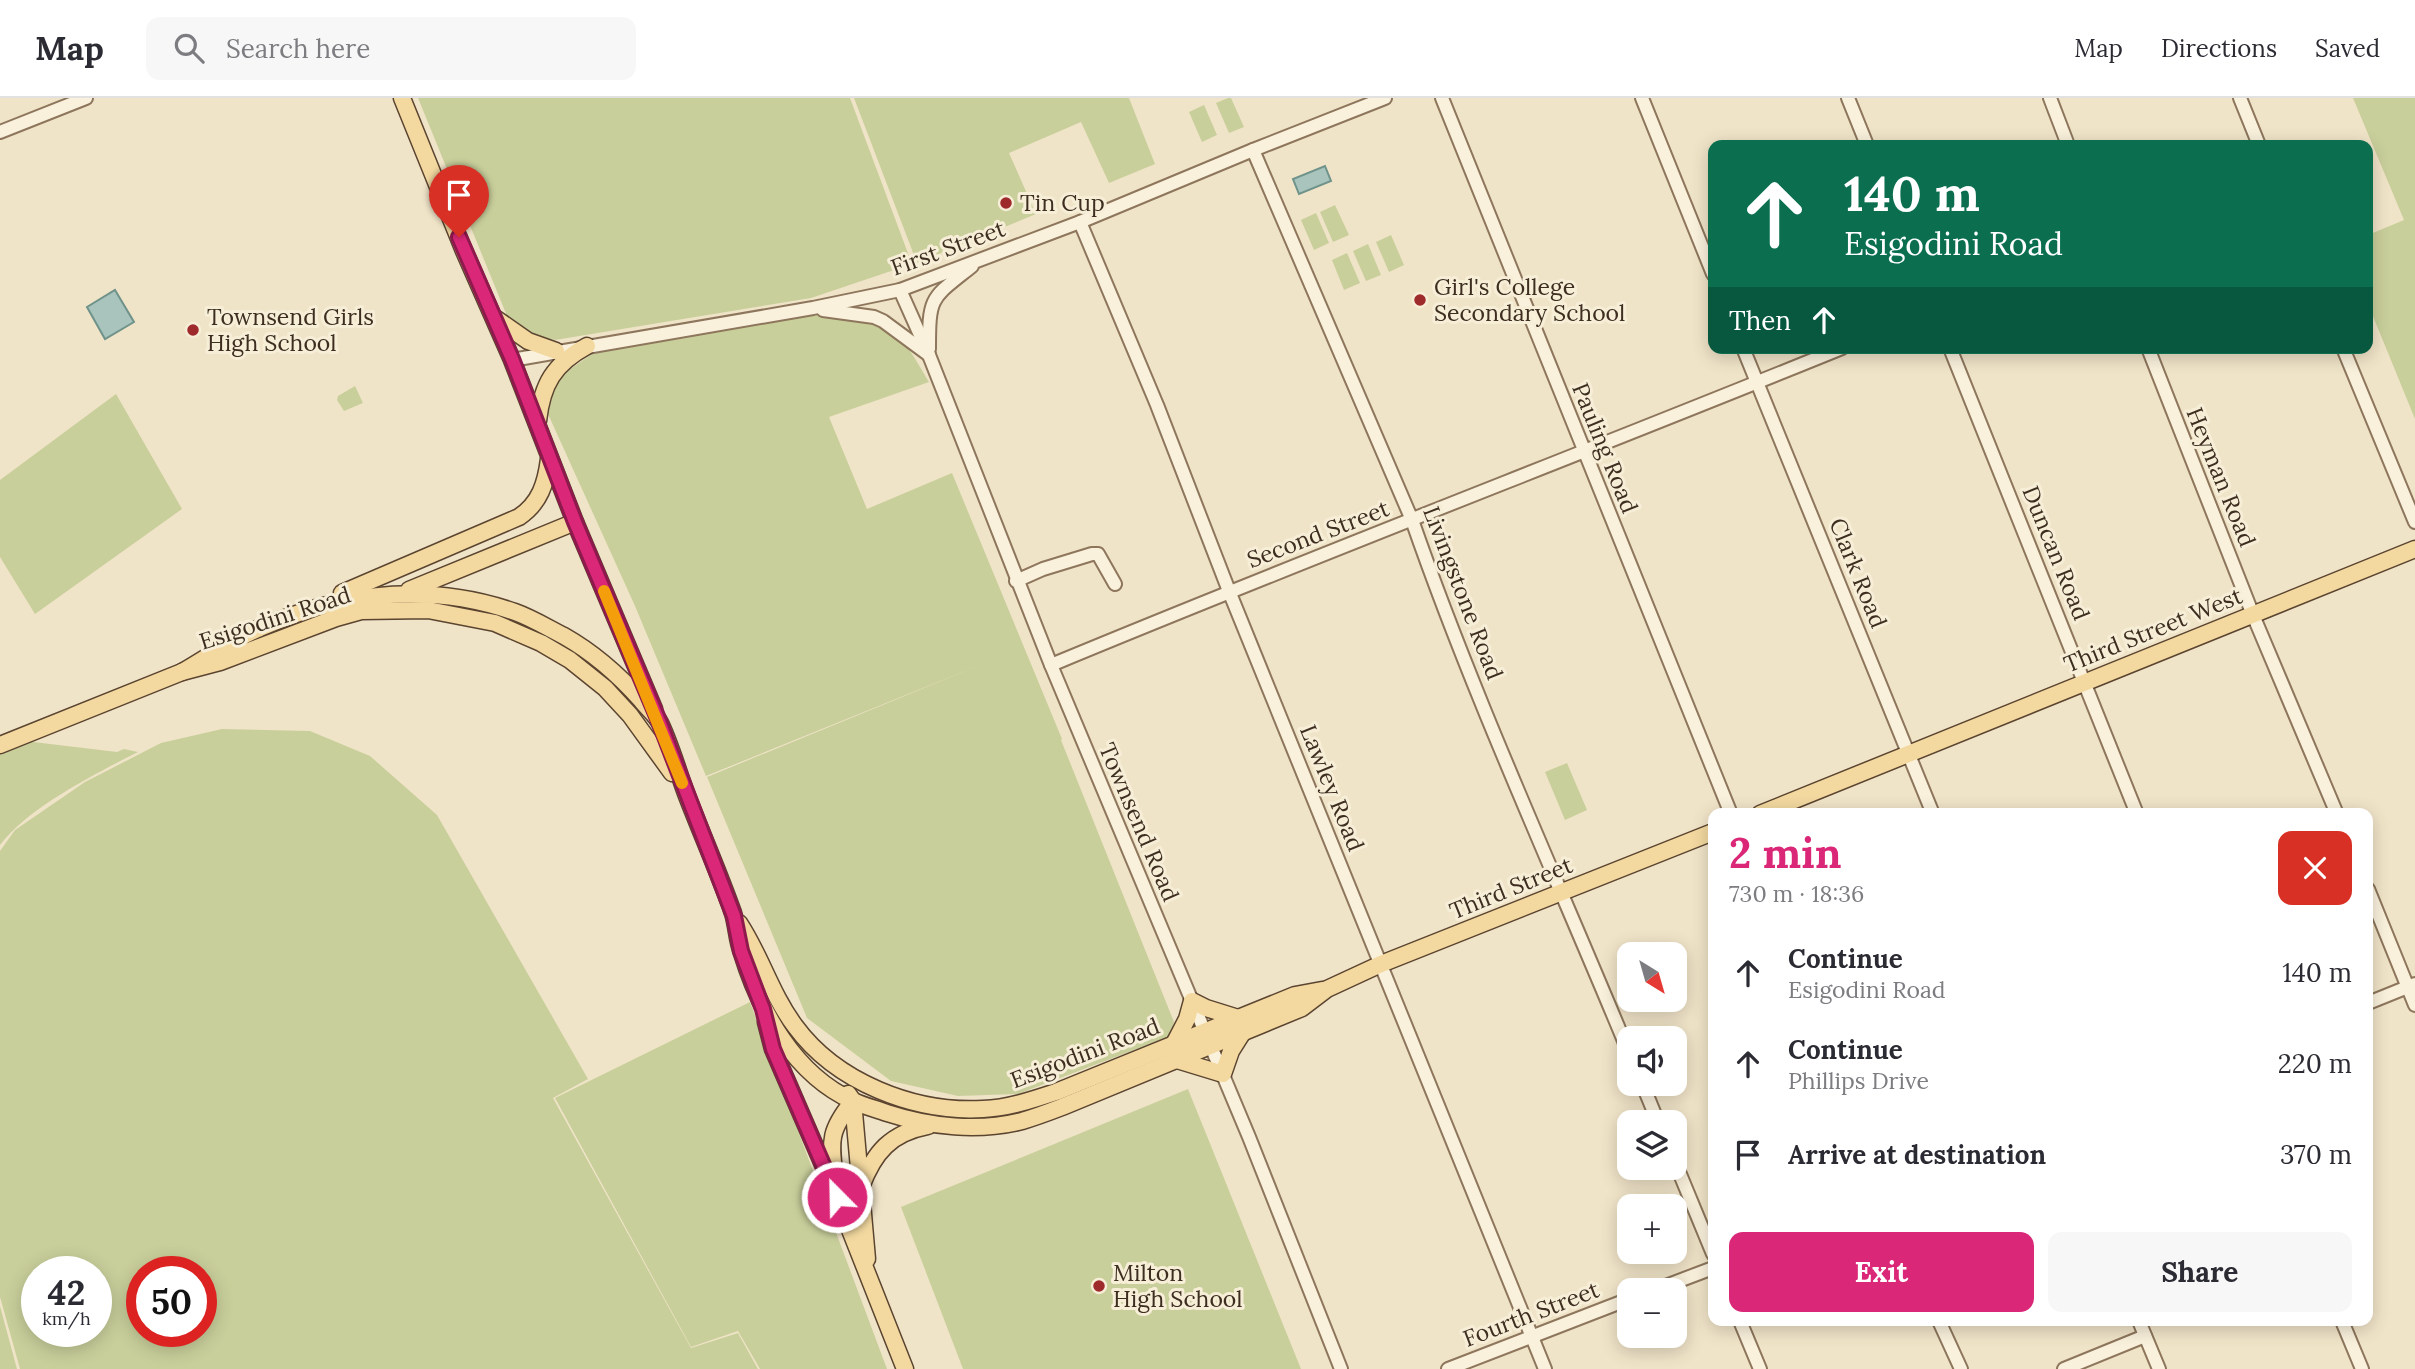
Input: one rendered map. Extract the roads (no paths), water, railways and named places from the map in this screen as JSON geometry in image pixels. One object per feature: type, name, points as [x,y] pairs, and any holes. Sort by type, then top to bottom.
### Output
[{"type":"main road","points":[[402,98],[512,359],[575,522],[659,721]]},
{"type":"main road","points":[[494,317],[528,341],[556,351]]},
{"type":"main road","points":[[538,423],[541,399],[549,380],[565,361],[587,346]]},
{"type":"main road","points":[[259,628],[519,517],[530,510],[543,490],[550,454]]},
{"type":"main road","points":[[361,611],[575,522]]},
{"type":"main road","name":"Third Street West","points":[[1909,754],[2415,549]]},
{"type":"main road","name":"Esigodini Road","points":[[183,672],[259,628],[314,609],[364,596],[433,594],[516,612],[581,646],[603,661],[659,721],[734,916],[741,951],[763,1009],[796,1058],[831,1088],[853,1101],[905,1119],[965,1127],[1022,1121],[1062,1107],[1175,1052]]},
{"type":"main road","name":"Esigodini Road","points":[[0,745],[183,672],[220,662],[336,618],[361,611],[428,610],[495,623],[541,643],[570,660],[605,688],[648,737],[687,796]]},
{"type":"main road","points":[[1775,808],[1909,754]]},
{"type":"main road","name":"Third Street","points":[[1207,1039],[1240,1025],[1302,1008],[1327,989],[1381,964],[1708,834]]},
{"type":"main road","name":"Esigodini Road","points":[[734,916],[754,946],[779,1002],[796,1027],[827,1059],[858,1080],[908,1100],[945,1108],[986,1109],[1019,1104],[1207,1039]]},
{"type":"main road","points":[[1192,1001],[1240,1025],[1223,1074],[1175,1052],[1192,1001]]},
{"type":"main road","points":[[763,1009],[773,1049],[837,1197],[905,1369]]},
{"type":"main road","points":[[796,1027],[799,1040],[808,1054],[845,1088],[853,1101],[869,1278]]},
{"type":"main road","points":[[837,1197],[833,1131],[837,1121],[853,1101]]},
{"type":"main road","points":[[853,1101],[925,1113],[945,1108]]},
{"type":"main road","points":[[860,1190],[878,1153],[891,1140],[910,1129],[937,1125]]},
{"type":"street","points":[[0,132],[86,98]]},
{"type":"street","name":"First Street","points":[[512,359],[813,308],[900,290],[1080,222],[1385,98]]},
{"type":"street","name":"Pauling Road","points":[[1442,98],[1729,808]]},
{"type":"street","points":[[1642,98],[1708,262]]},
{"type":"street","points":[[1848,98],[1865,140]]},
{"type":"street","points":[[2050,98],[2066,140]]},
{"type":"street","points":[[2240,98],[2257,140]]},
{"type":"street","name":"Livingstone Road","points":[[1253,150],[1412,520],[1454,632],[1618,1026]]},
{"type":"street","name":"Lawley Road","points":[[1080,222],[1148,381],[1545,1369]]},
{"type":"street","points":[[929,355],[929,320],[933,301],[940,292],[980,260]]},
{"type":"street","name":"Townsend Road","points":[[900,290],[929,355],[1016,581],[1223,1074],[1341,1369]]},
{"type":"street","points":[[813,308],[874,317],[891,326],[929,355]]},
{"type":"street","name":"Clark Road","points":[[1745,354],[1931,808]]},
{"type":"street","name":"Second Street","points":[[1051,665],[1230,590],[1827,354]]},
{"type":"street","name":"Duncan Road","points":[[1952,354],[2135,808]]},
{"type":"street","name":"Heyman Road","points":[[2150,354],[2253,615],[2334,808]]},
{"type":"street","points":[[2345,354],[2415,522]]},
{"type":"street","points":[[1016,581],[1043,569],[1098,554],[1115,584]]},
{"type":"street","points":[[2373,900],[2411,986],[2415,1005]]},
{"type":"street","points":[[2373,1001],[2411,986]]},
{"type":"street","points":[[1682,1180],[1708,1242]]},
{"type":"street","points":[[1687,1278],[1708,1270]]},
{"type":"street","name":"Fourth Street","points":[[1448,1369],[1617,1304]]},
{"type":"street","points":[[1742,1326],[1760,1369]]},
{"type":"street","points":[[1941,1326],[1961,1369]]},
{"type":"street","points":[[2141,1326],[2159,1369]]},
{"type":"street","points":[[2344,1326],[2362,1369]]},
{"type":"street","points":[[2064,1369],[2145,1336]]},
{"type":"water","points":[[1325,166],[1331,181],[1299,194],[1293,179]]},
{"type":"water","points":[[115,290],[134,322],[105,339],[87,307]]},
{"type":"place","name":"Tin Cup","points":[[1006,203]]},
{"type":"place","name":"Girl's College Secondary School","points":[[1420,300]]},
{"type":"place","name":"Townsend Girls High School","points":[[193,330]]},
{"type":"place","name":"Milton High School","points":[[1099,1286]]}]
